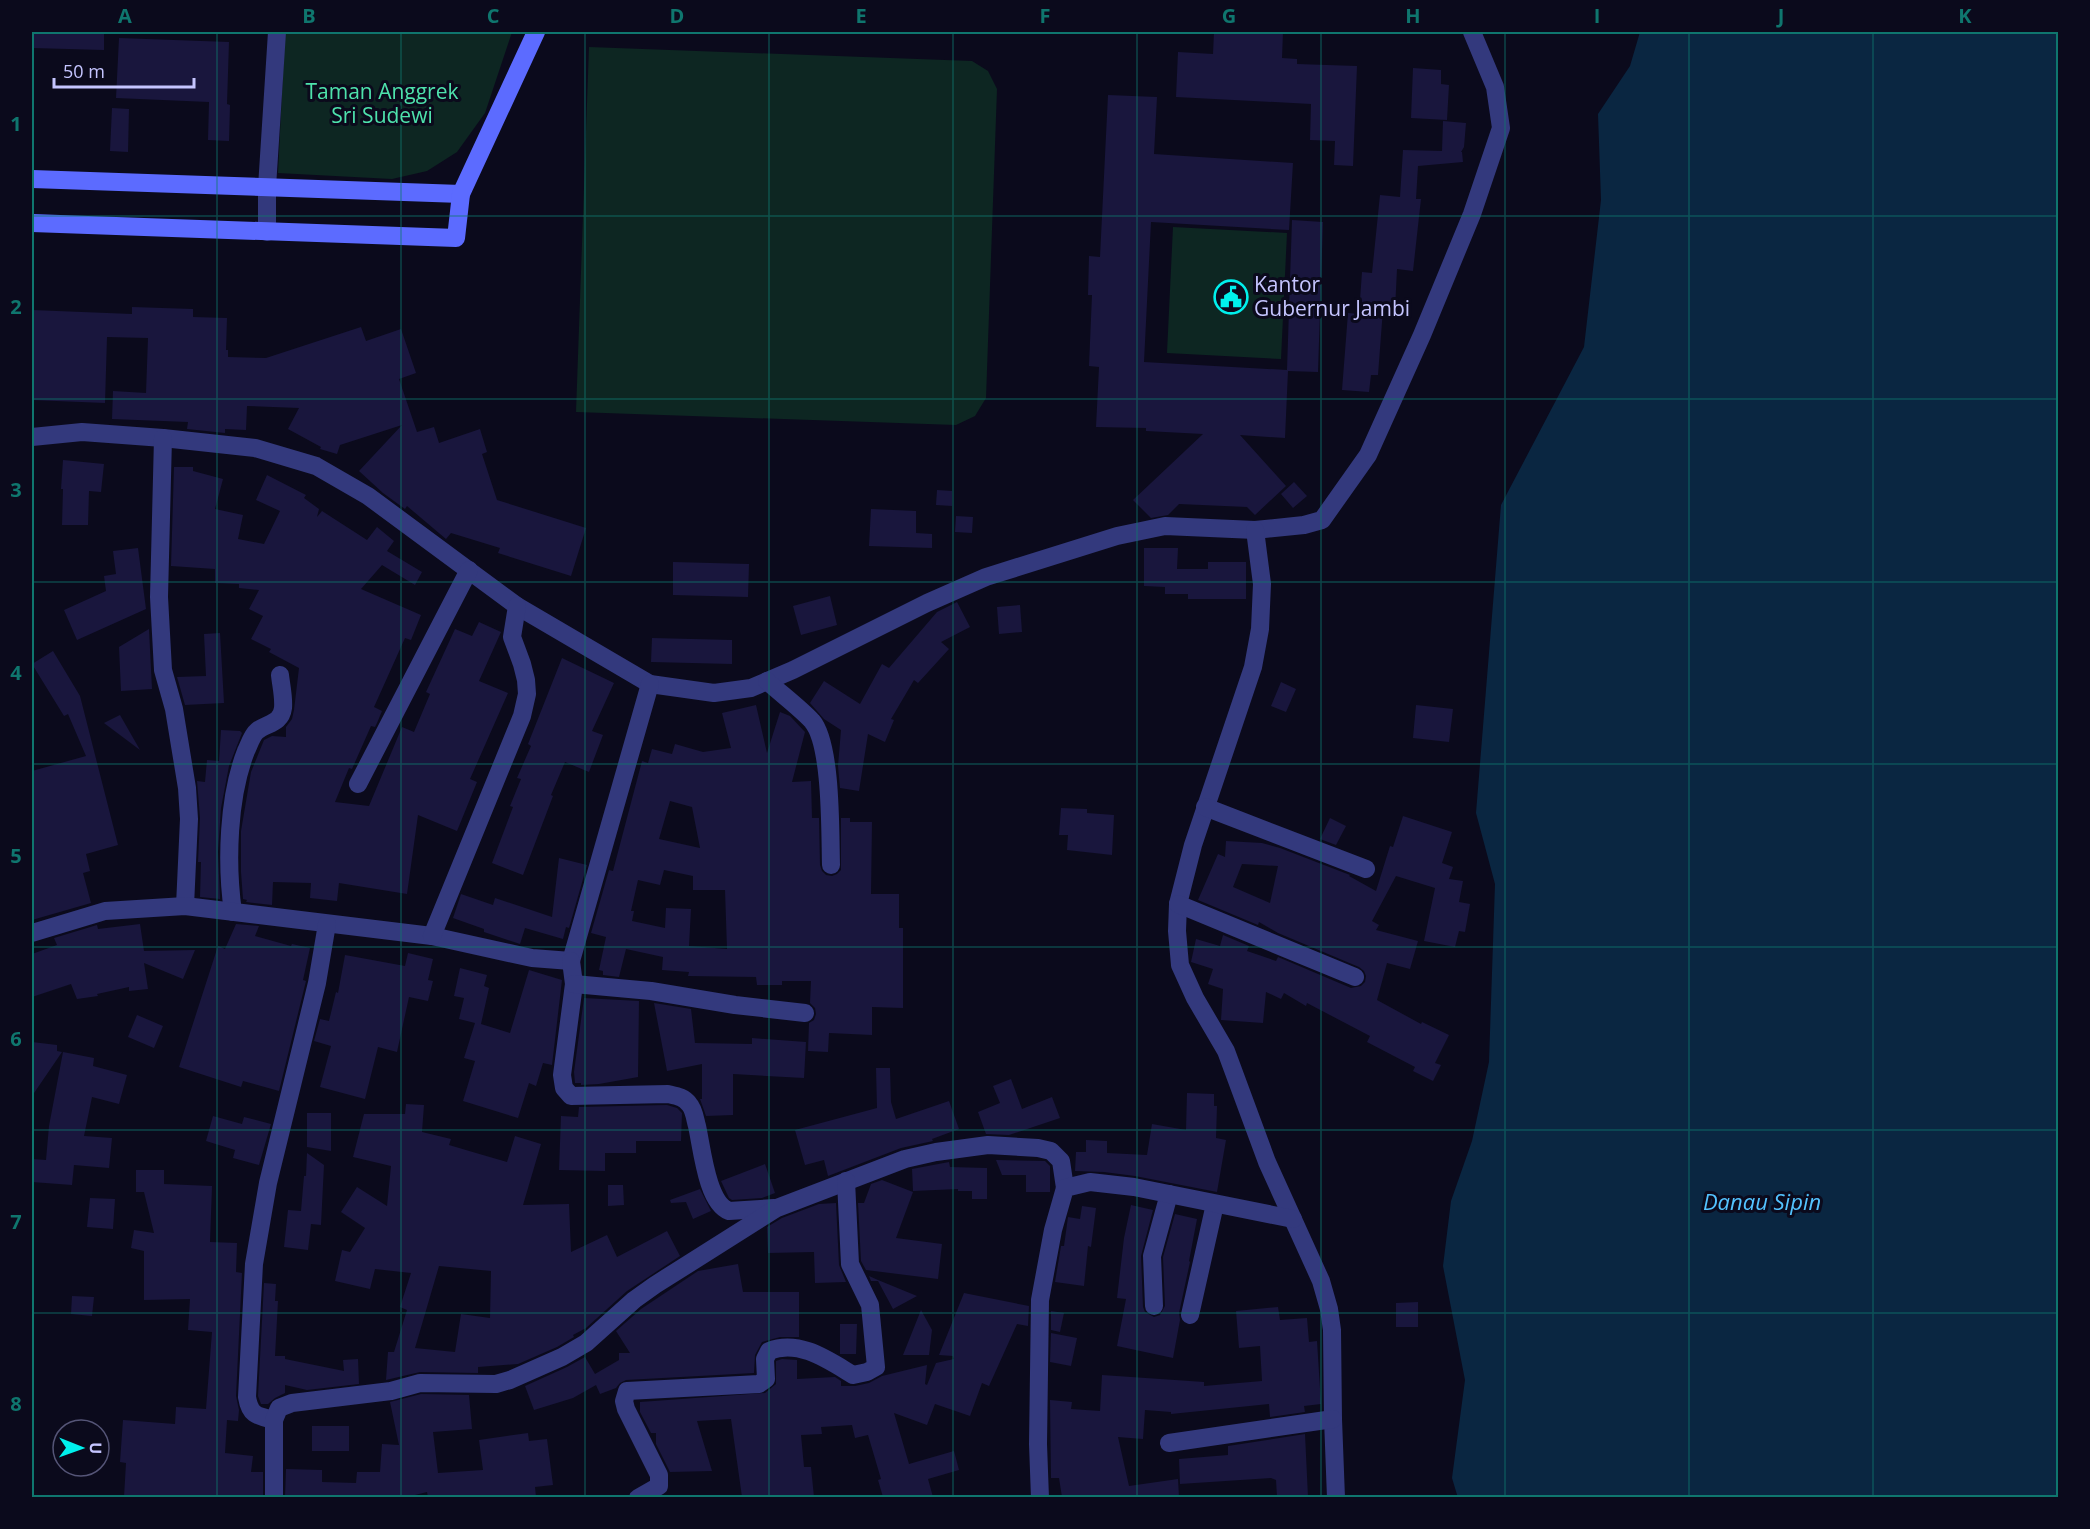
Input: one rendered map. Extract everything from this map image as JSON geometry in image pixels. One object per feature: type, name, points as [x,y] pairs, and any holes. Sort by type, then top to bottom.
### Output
[{"type":"main road","points":[[32,223],[456,238],[461,194],[536,32]]},
{"type":"main road","points":[[32,179],[461,194]]},
{"type":"street","points":[[267,232],[267,187],[277,32]]},
{"type":"street","points":[[32,437],[82,432],[163,438],[255,448],[316,466],[368,496],[517,606],[650,684],[714,693],[751,688],[986,577],[1117,536],[1165,526],[1255,530],[1304,525],[1322,520],[1368,455],[1422,335],[1472,214],[1501,128],[1495,87],[1472,32]]},
{"type":"street","points":[[163,438],[159,597],[164,670],[174,709],[187,788],[189,819],[184,906]]},
{"type":"street","points":[[1255,530],[1262,584],[1260,628],[1253,668],[1205,807],[1178,904],[1177,931],[1180,965],[1195,998],[1226,1051],[1267,1162],[1321,1281],[1329,1309],[1332,1330],[1336,1497]]},
{"type":"street","points":[[358,784],[469,570]]},
{"type":"street","points":[[432,936],[522,716],[527,694],[526,680],[512,637],[517,606]]},
{"type":"street","points":[[232,912],[229,862],[235,795],[245,753],[256,732],[278,721],[281,714],[283,707],[280,675]]},
{"type":"street","points":[[767,681],[812,720],[821,740],[827,780],[831,865]]},
{"type":"street","points":[[650,684],[571,961],[574,984],[562,1075],[564,1088],[571,1096],[668,1094],[682,1097],[691,1105],[706,1170],[716,1200],[723,1209],[729,1212],[777,1208]]},
{"type":"street","points":[[1205,807],[1366,869]]},
{"type":"street","points":[[1178,904],[1355,977]]},
{"type":"street","points":[[32,933],[105,911],[184,906],[432,936],[532,958],[571,961]]},
{"type":"street","points":[[274,1420],[258,1416],[250,1410],[248,1397],[254,1264],[270,1173],[317,983],[327,924]]},
{"type":"street","points":[[574,984],[651,991],[735,1005],[805,1012]]},
{"type":"street","points":[[274,1497],[274,1420],[279,1408],[292,1403],[391,1391],[420,1383],[496,1384],[539,1368],[586,1343],[634,1300],[655,1285],[777,1208],[904,1159],[988,1145],[1051,1151],[1061,1161],[1065,1188],[1053,1230],[1040,1300],[1038,1444],[1040,1497]]},
{"type":"street","points":[[638,1497],[659,1486],[659,1475],[626,1409],[624,1401],[627,1391],[759,1384],[766,1379],[765,1359],[769,1351],[794,1347],[812,1352],[853,1375],[876,1367],[870,1305],[850,1264],[846,1181]]},
{"type":"street","points":[[1065,1188],[1090,1182],[1134,1187],[1293,1220]]},
{"type":"street","points":[[1154,1306],[1152,1256],[1169,1194]]},
{"type":"street","points":[[1190,1315],[1215,1204]]},
{"type":"street","points":[[1170,1443],[1333,1419]]},
{"type":"green space","name":"Taman Anggrek Sri Sudewi","points":[[285,32],[512,32],[485,113],[457,152],[427,171],[392,179],[278,173]]},
{"type":"green space","points":[[589,47],[972,61],[988,71],[997,89],[986,398],[975,416],[956,425],[576,412]]},
{"type":"green space","points":[[1173,227],[1287,233],[1281,359],[1167,353]]},
{"type":"water","name":"Danau Sipin","points":[[1640,32],[2058,32],[2058,1497],[1458,1498],[1452,1478],[1465,1380],[1443,1266],[1451,1201],[1472,1141],[1489,1062],[1495,884],[1476,813],[1501,505],[1584,347],[1601,200],[1598,114],[1630,66]]},
{"type":"building","points":[[32,32],[104,32],[104,50],[32,48]]},
{"type":"building","points":[[1214,32],[1283,32],[1282,58],[1297,59],[1297,64],[1357,66],[1353,166],[1334,165],[1335,141],[1310,140],[1311,104],[1176,97],[1178,52],[1213,54]]},
{"type":"building","points":[[119,38],[229,42],[227,104],[230,105],[229,141],[208,140],[209,102],[116,98]]},
{"type":"building","points":[[1413,68],[1441,70],[1441,84],[1449,85],[1447,120],[1411,118]]},
{"type":"building","points":[[1108,95],[1157,97],[1154,154],[1293,163],[1289,230],[1151,222],[1144,362],[1287,370],[1292,220],[1323,222],[1318,372],[1288,371],[1285,438],[1240,435],[1286,486],[1255,515],[1247,507],[1179,504],[1168,515],[1151,518],[1133,500],[1203,434],[1146,431],[1146,428],[1096,427],[1099,367],[1089,366],[1092,295],[1088,295],[1089,256],[1100,257]]},
{"type":"building","points":[[112,108],[129,109],[128,152],[110,151]]},
{"type":"building","points":[[1443,121],[1466,123],[1464,147],[1461,152],[1463,162],[1418,166],[1416,199],[1421,199],[1413,271],[1397,269],[1395,310],[1383,309],[1378,375],[1371,375],[1369,392],[1342,390],[1348,313],[1359,314],[1362,272],[1372,273],[1380,195],[1400,197],[1403,150],[1442,151]]},
{"type":"building","points":[[132,307],[193,309],[193,317],[227,318],[226,350],[228,350],[228,357],[266,358],[361,327],[366,341],[401,329],[416,373],[399,379],[417,432],[434,427],[439,443],[480,429],[487,452],[482,454],[497,500],[586,528],[571,576],[498,553],[500,548],[451,533],[446,539],[407,506],[405,509],[383,493],[359,471],[402,425],[340,445],[337,454],[320,449],[321,447],[288,429],[299,408],[247,406],[246,430],[225,429],[225,433],[187,429],[188,422],[112,419],[113,391],[146,393],[148,338],[107,337],[105,403],[32,400],[32,310],[132,314]]},
{"type":"building","points":[[63,460],[104,464],[101,492],[89,491],[88,525],[62,525]]},
{"type":"building","points":[[174,467],[193,467],[193,471],[223,479],[215,509],[243,515],[238,539],[264,544],[280,511],[256,500],[267,475],[306,495],[304,498],[319,509],[317,517],[322,511],[367,540],[377,527],[394,541],[387,551],[422,572],[415,585],[382,565],[361,589],[421,615],[411,640],[405,638],[374,707],[382,711],[377,723],[375,727],[371,726],[352,769],[349,768],[335,802],[369,806],[402,727],[414,732],[430,694],[426,692],[455,629],[472,636],[479,622],[501,632],[479,681],[508,693],[470,779],[477,782],[457,831],[418,815],[407,894],[339,883],[337,901],[310,898],[311,883],[273,882],[272,905],[246,902],[247,900],[243,899],[241,831],[251,772],[264,740],[272,736],[286,737],[286,727],[292,719],[294,710],[299,668],[269,652],[271,649],[251,639],[263,616],[249,609],[259,590],[239,588],[239,584],[215,583],[215,569],[171,566]]},
{"type":"building","points":[[1294,482],[1307,496],[1293,508],[1281,494]]},
{"type":"building","points":[[937,490],[952,491],[952,506],[936,505]]},
{"type":"building","points":[[871,509],[916,511],[916,533],[932,534],[932,548],[869,546]]},
{"type":"building","points":[[956,516],[973,517],[972,533],[955,532]]},
{"type":"building","points":[[138,548],[146,609],[77,640],[64,610],[106,591],[104,576],[116,574],[113,551]]},
{"type":"building","points":[[1144,548],[1178,548],[1177,569],[1208,569],[1208,562],[1246,562],[1246,599],[1188,599],[1188,594],[1165,594],[1165,587],[1144,586]]},
{"type":"building","points":[[673,562],[749,564],[748,597],[673,595]]},
{"type":"building","points":[[830,596],[837,625],[801,635],[793,606]]},
{"type":"building","points":[[957,602],[970,627],[941,642],[949,649],[918,683],[914,680],[891,719],[894,720],[885,742],[868,734],[859,791],[840,788],[838,766],[841,730],[824,719],[810,703],[824,681],[860,704],[882,664],[889,668],[937,612]]},
{"type":"building","points":[[1020,605],[1022,632],[999,634],[997,607]]},
{"type":"building","points":[[149,629],[152,689],[121,691],[119,647]]},
{"type":"building","points":[[220,633],[224,703],[185,705],[177,677],[206,676],[204,634]]},
{"type":"building","points":[[652,638],[732,640],[732,664],[651,662]]},
{"type":"building","points":[[53,651],[80,696],[118,845],[86,854],[90,871],[83,873],[91,903],[32,920],[32,771],[86,756],[68,714],[64,716],[32,664]]},
{"type":"building","points":[[562,658],[614,683],[592,731],[603,735],[589,772],[565,762],[523,875],[492,863],[513,807],[510,806],[521,779],[517,778],[531,746],[528,744]]},
{"type":"building","points":[[1281,682],[1296,689],[1286,712],[1271,706]]},
{"type":"building","points":[[756,705],[767,753],[780,712],[790,716],[805,732],[792,782],[811,781],[812,818],[819,818],[820,865],[826,875],[832,876],[841,870],[841,818],[850,818],[850,822],[872,822],[871,894],[899,894],[899,928],[903,928],[903,1008],[872,1007],[872,1035],[829,1033],[828,1052],[808,1051],[809,1023],[814,1020],[816,1014],[815,1008],[810,1003],[811,981],[782,981],[782,985],[757,985],[756,977],[688,976],[689,972],[662,970],[663,957],[626,949],[619,977],[603,975],[603,971],[599,970],[606,937],[591,933],[609,870],[613,871],[642,761],[648,763],[652,749],[672,754],[675,744],[703,752],[731,748],[722,713]],"holes":[[[670,801],[692,807],[700,848],[659,839]],[[664,870],[693,876],[693,890],[725,890],[727,949],[689,946],[691,909],[666,908],[665,928],[632,921],[634,911],[631,911],[638,880],[660,885]]]},
{"type":"building","points":[[1416,705],[1453,709],[1449,742],[1413,738]]},
{"type":"building","points":[[120,715],[140,750],[104,723]]},
{"type":"building","points":[[221,730],[242,733],[229,766],[221,808],[218,852],[220,899],[200,897],[201,862],[198,862],[200,818],[197,781],[205,782],[207,760],[219,761]]},
{"type":"building","points":[[1061,808],[1087,809],[1087,813],[1114,815],[1112,855],[1067,850],[1068,835],[1059,835]]},
{"type":"building","points":[[1403,816],[1452,832],[1442,863],[1453,867],[1449,879],[1463,881],[1459,902],[1470,904],[1465,932],[1459,931],[1455,947],[1424,941],[1435,888],[1396,876],[1372,921],[1379,925],[1376,930],[1418,941],[1410,969],[1387,963],[1377,1000],[1421,1024],[1422,1022],[1449,1035],[1435,1063],[1441,1065],[1433,1081],[1413,1071],[1415,1067],[1367,1042],[1370,1036],[1284,993],[1281,999],[1266,992],[1263,1023],[1221,1020],[1223,989],[1208,984],[1213,969],[1191,962],[1196,939],[1220,946],[1223,935],[1249,946],[1247,951],[1276,961],[1278,957],[1351,988],[1361,986],[1366,976],[1359,967],[1278,933],[1259,922],[1258,925],[1198,900],[1218,854],[1225,857],[1226,841],[1262,843],[1280,848],[1350,875],[1376,891],[1390,846],[1393,847]],"holes":[[[1242,864],[1278,866],[1270,903],[1233,887]]]},
{"type":"building","points":[[1330,818],[1346,826],[1336,845],[1320,839]]},
{"type":"building","points":[[559,858],[587,865],[569,928],[566,927],[563,939],[525,928],[520,944],[484,932],[484,929],[453,918],[461,894],[493,905],[495,898],[552,917]]},
{"type":"building","points":[[140,924],[144,951],[195,950],[183,979],[144,963],[148,989],[129,991],[129,987],[77,999],[71,984],[32,997],[32,954],[57,945],[54,938],[97,925],[98,929]]},
{"type":"building","points":[[236,924],[259,926],[255,936],[291,946],[292,944],[310,948],[303,980],[306,981],[279,1091],[243,1081],[241,1087],[179,1067],[218,946],[225,949]]},
{"type":"building","points":[[408,953],[433,959],[428,980],[433,981],[428,1001],[409,997],[397,1052],[378,1047],[365,1099],[320,1087],[331,1046],[314,1041],[320,1019],[329,1021],[336,992],[338,993],[345,955],[405,966]]},
{"type":"building","points":[[460,968],[487,975],[484,986],[489,988],[481,1024],[510,1033],[529,970],[562,980],[552,1065],[543,1063],[536,1086],[529,1083],[518,1118],[463,1101],[475,1061],[464,1058],[475,1023],[459,1019],[464,998],[454,996]]},
{"type":"building","points":[[584,998],[639,1001],[638,1077],[599,1084],[575,1083],[574,1072]]},
{"type":"building","points":[[654,1003],[691,1009],[695,1043],[752,1044],[752,1038],[806,1042],[804,1078],[733,1074],[733,1115],[706,1116],[700,1099],[702,1099],[702,1064],[667,1071]]},
{"type":"building","points":[[137,1015],[163,1026],[154,1048],[128,1037]]},
{"type":"building","points":[[32,1042],[57,1045],[57,1051],[62,1052],[32,1096]]},
{"type":"building","points":[[63,1052],[94,1058],[93,1066],[127,1075],[119,1104],[92,1097],[84,1136],[112,1138],[109,1168],[74,1165],[72,1185],[32,1182],[32,1159],[46,1160],[49,1126]]},
{"type":"building","points":[[876,1068],[890,1068],[891,1102],[896,1119],[949,1101],[959,1129],[932,1139],[933,1141],[901,1148],[828,1176],[824,1160],[805,1165],[795,1130],[877,1108]]},
{"type":"building","points":[[1011,1079],[1022,1109],[1052,1097],[1060,1118],[1009,1135],[986,1134],[978,1112],[1000,1103],[993,1086]]},
{"type":"building","points":[[1187,1093],[1214,1094],[1214,1106],[1217,1106],[1216,1138],[1226,1140],[1217,1192],[1135,1176],[1075,1171],[1076,1152],[1086,1152],[1086,1140],[1107,1141],[1107,1153],[1147,1155],[1152,1124],[1186,1130]]},
{"type":"building","points":[[406,1104],[424,1105],[422,1132],[451,1139],[449,1145],[507,1162],[515,1136],[541,1144],[523,1205],[569,1204],[571,1252],[607,1235],[617,1257],[667,1231],[680,1256],[627,1291],[586,1328],[573,1335],[574,1337],[518,1364],[478,1367],[478,1373],[420,1372],[386,1380],[388,1352],[394,1352],[407,1310],[400,1307],[411,1273],[375,1269],[370,1289],[335,1281],[342,1250],[350,1252],[365,1228],[341,1212],[357,1187],[387,1206],[391,1166],[353,1157],[364,1114],[405,1114]],"holes":[[[439,1266],[491,1271],[490,1318],[461,1314],[455,1352],[415,1348]]]},
{"type":"building","points":[[667,1105],[677,1108],[682,1113],[681,1141],[636,1141],[636,1153],[605,1153],[605,1171],[559,1170],[561,1116],[578,1117],[579,1107]]},
{"type":"building","points":[[307,1113],[331,1113],[331,1151],[307,1147]]},
{"type":"building","points":[[213,1116],[242,1124],[244,1117],[271,1124],[259,1165],[233,1158],[235,1150],[206,1141]]},
{"type":"building","points":[[307,1153],[324,1165],[321,1225],[311,1224],[308,1250],[284,1247],[288,1210],[301,1211]]},
{"type":"building","points":[[996,1160],[1045,1161],[1050,1166],[1050,1192],[1026,1192],[1026,1175],[1002,1175]]},
{"type":"building","points":[[949,1162],[950,1167],[987,1168],[987,1199],[972,1199],[972,1191],[958,1191],[958,1189],[913,1191],[912,1169]]},
{"type":"building","points":[[765,1164],[775,1193],[762,1198],[732,1200],[729,1198],[721,1181]]},
{"type":"building","points":[[136,1170],[164,1170],[164,1184],[212,1186],[210,1242],[237,1243],[236,1272],[242,1273],[236,1396],[239,1410],[238,1421],[227,1420],[225,1453],[253,1456],[251,1472],[263,1472],[263,1497],[124,1497],[126,1463],[120,1462],[123,1420],[175,1424],[176,1407],[206,1409],[212,1332],[188,1330],[190,1299],[144,1300],[144,1251],[131,1248],[134,1230],[154,1233],[144,1192],[136,1192]]},
{"type":"building","points":[[882,1180],[913,1192],[896,1238],[942,1244],[938,1279],[866,1270],[861,1261],[858,1203],[864,1203],[871,1184]]},
{"type":"building","points":[[608,1185],[623,1185],[624,1205],[608,1206]]},
{"type":"building","points":[[700,1189],[711,1211],[693,1219],[686,1202],[671,1203],[670,1200]]},
{"type":"building","points":[[90,1198],[115,1199],[113,1229],[87,1227]]},
{"type":"building","points":[[836,1203],[839,1265],[846,1282],[815,1283],[814,1252],[768,1253],[767,1227],[782,1218],[819,1204]]},
{"type":"building","points":[[1131,1205],[1153,1210],[1141,1256],[1143,1307],[1145,1312],[1154,1317],[1160,1315],[1165,1306],[1163,1257],[1175,1214],[1197,1219],[1173,1358],[1117,1346],[1126,1299],[1117,1298],[1124,1238]]},
{"type":"building","points":[[1082,1206],[1096,1208],[1091,1247],[1088,1246],[1084,1286],[1055,1282],[1068,1217],[1080,1219]]},
{"type":"building","points":[[738,1264],[743,1292],[799,1292],[799,1337],[780,1337],[762,1342],[755,1355],[754,1373],[626,1380],[616,1388],[600,1394],[596,1385],[573,1398],[534,1410],[525,1386],[585,1357],[595,1374],[619,1360],[619,1353],[630,1353],[616,1331],[641,1309],[698,1271]]},
{"type":"building","points":[[869,1276],[917,1296],[893,1309],[878,1281],[871,1281]]},
{"type":"building","points":[[264,1283],[276,1284],[275,1301],[278,1301],[275,1356],[285,1356],[285,1359],[344,1371],[343,1360],[358,1359],[359,1384],[307,1390],[285,1385],[285,1393],[268,1404],[261,1404],[258,1396]]},
{"type":"building","points":[[964,1293],[1029,1306],[1028,1326],[1017,1324],[989,1386],[982,1383],[970,1416],[935,1404],[927,1425],[894,1413],[909,1464],[954,1451],[959,1470],[928,1479],[933,1497],[883,1497],[878,1480],[881,1479],[868,1435],[855,1438],[852,1425],[821,1427],[822,1434],[801,1435],[804,1467],[811,1467],[814,1497],[742,1497],[731,1419],[697,1421],[712,1471],[670,1472],[656,1444],[656,1433],[651,1433],[640,1412],[640,1402],[765,1393],[776,1384],[776,1361],[782,1359],[797,1360],[797,1379],[835,1377],[841,1381],[841,1386],[869,1383],[882,1376],[927,1365],[925,1384],[927,1385],[936,1363],[954,1359],[953,1356],[939,1355]]},
{"type":"building","points":[[72,1296],[94,1297],[92,1316],[71,1314]]},
{"type":"building","points":[[1418,1302],[1418,1327],[1396,1327],[1396,1303]]},
{"type":"building","points":[[1278,1307],[1280,1320],[1307,1318],[1309,1342],[1317,1341],[1321,1404],[1304,1406],[1305,1412],[1270,1417],[1269,1404],[1171,1414],[1171,1412],[1145,1410],[1143,1439],[1118,1437],[1129,1486],[1178,1479],[1179,1497],[1062,1497],[1059,1478],[1051,1478],[1050,1400],[1072,1402],[1071,1409],[1100,1411],[1102,1375],[1204,1382],[1204,1386],[1262,1381],[1260,1346],[1239,1348],[1236,1311]]},
{"type":"building","points":[[921,1310],[932,1330],[929,1355],[903,1355]]},
{"type":"building","points":[[1051,1311],[1064,1313],[1060,1332],[1051,1330]]},
{"type":"building","points":[[840,1324],[857,1324],[856,1354],[840,1354]]},
{"type":"building","points":[[1051,1333],[1077,1338],[1071,1366],[1050,1362]]},
{"type":"building","points":[[421,1394],[469,1395],[472,1429],[433,1432],[438,1473],[483,1470],[479,1440],[528,1433],[529,1441],[547,1439],[553,1485],[535,1487],[536,1497],[428,1497],[427,1492],[407,1497],[285,1497],[286,1469],[322,1470],[322,1482],[356,1483],[357,1472],[380,1472],[382,1444],[399,1445],[390,1402]]},
{"type":"building","points":[[312,1426],[349,1426],[349,1451],[312,1451]]},
{"type":"building","points":[[1305,1434],[1308,1497],[1277,1497],[1276,1480],[1271,1478],[1180,1484],[1179,1459],[1228,1455],[1228,1446]]},
{"type":"place","name":"Kantor Gubernur Jambi","points":[[1231,297]]}]
